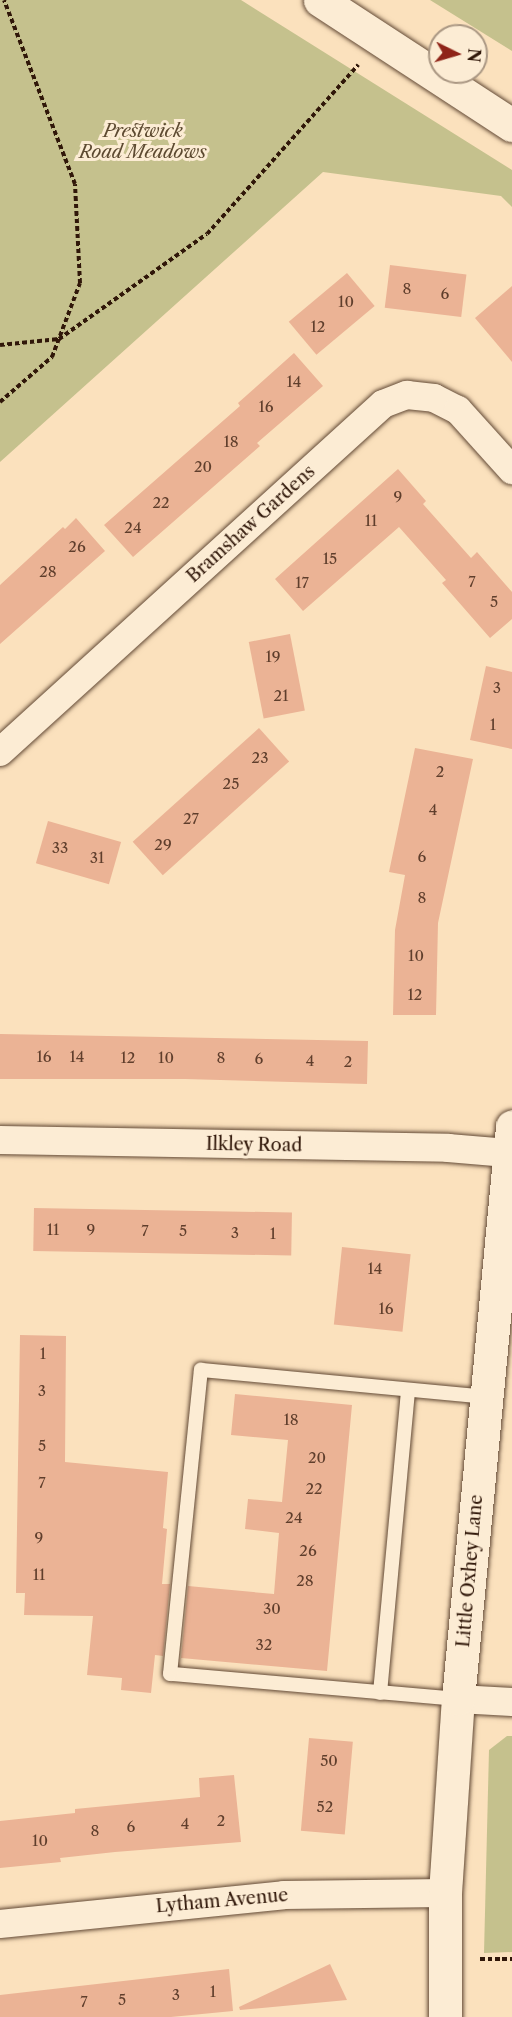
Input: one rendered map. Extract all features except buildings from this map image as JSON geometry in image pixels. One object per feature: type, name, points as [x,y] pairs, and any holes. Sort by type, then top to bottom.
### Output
[{"type":"main road","points":[[320,0],[512,125]]},
{"type":"main road","name":"Little Oxhey Lane","points":[[445,2017],[445,1893],[458,1699],[510,1140]]},
{"type":"street","name":"Bramshaw Gardens","points":[[0,752],[383,404],[407,395],[434,398],[458,410],[512,470]]},
{"type":"street","name":"Ilkley Road","points":[[0,1140],[437,1148],[510,1140]]},
{"type":"street","points":[[458,1699],[512,1702]]},
{"type":"street","name":"Lytham Avenue","points":[[0,1924],[284,1895],[445,1893]]},
{"type":"lane","points":[[458,1699],[170,1674],[201,1370],[486,1397]]},
{"type":"lane","points":[[380,1693],[408,1391]]},
{"type":"path","points":[[0,402],[52,357],[80,283],[75,184],[4,0]]},
{"type":"path","points":[[0,345],[59,339],[207,234],[380,41]]},
{"type":"path","points":[[474,1959],[512,1959]]},
{"type":"green space","name":"Prestwick Road Meadows","points":[[0,0],[241,0],[512,170],[512,207],[501,196],[323,172],[0,462]]},
{"type":"green space","points":[[430,0],[512,0],[512,51],[488,36],[488,24],[469,24]]},
{"type":"green space","points":[[507,1736],[512,1736],[512,1952],[484,1953],[489,1750]]}]
